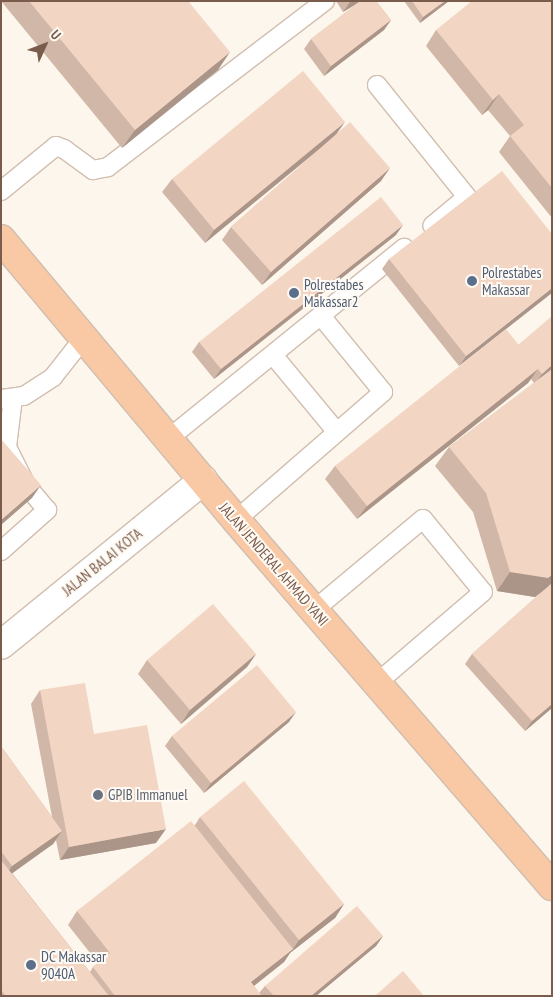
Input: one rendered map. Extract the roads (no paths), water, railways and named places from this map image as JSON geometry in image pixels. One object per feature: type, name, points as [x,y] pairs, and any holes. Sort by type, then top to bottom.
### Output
[{"type":"highway","name":"JALAN JENDERAL AHMAD YANI","points":[[1,238],[83,340],[236,520],[552,886]]},
{"type":"street","name":"JALAN BALAI KOTA","points":[[1,645],[203,480]]},
{"type":"lane","points":[[1,191],[56,146],[64,149],[93,170],[108,167],[325,1]]},
{"type":"lane","points":[[168,439],[467,197],[377,85]]},
{"type":"lane","points":[[236,520],[383,392],[321,316]]},
{"type":"lane","points":[[1,552],[47,510],[26,485],[7,447],[7,398],[24,396],[53,377],[83,340]]},
{"type":"lane","points":[[273,355],[336,432]]},
{"type":"lane","points":[[314,610],[423,519],[483,592],[377,683]]},
{"type":"place","name":"Polrestabes Makassar","points":[[472,281]]},
{"type":"place","name":"Polrestabes Makassar2","points":[[294,293]]},
{"type":"place","name":"GPIB Immanuel","points":[[98,795]]},
{"type":"place","name":"DC Makassar 9040A","points":[[31,965]]}]
